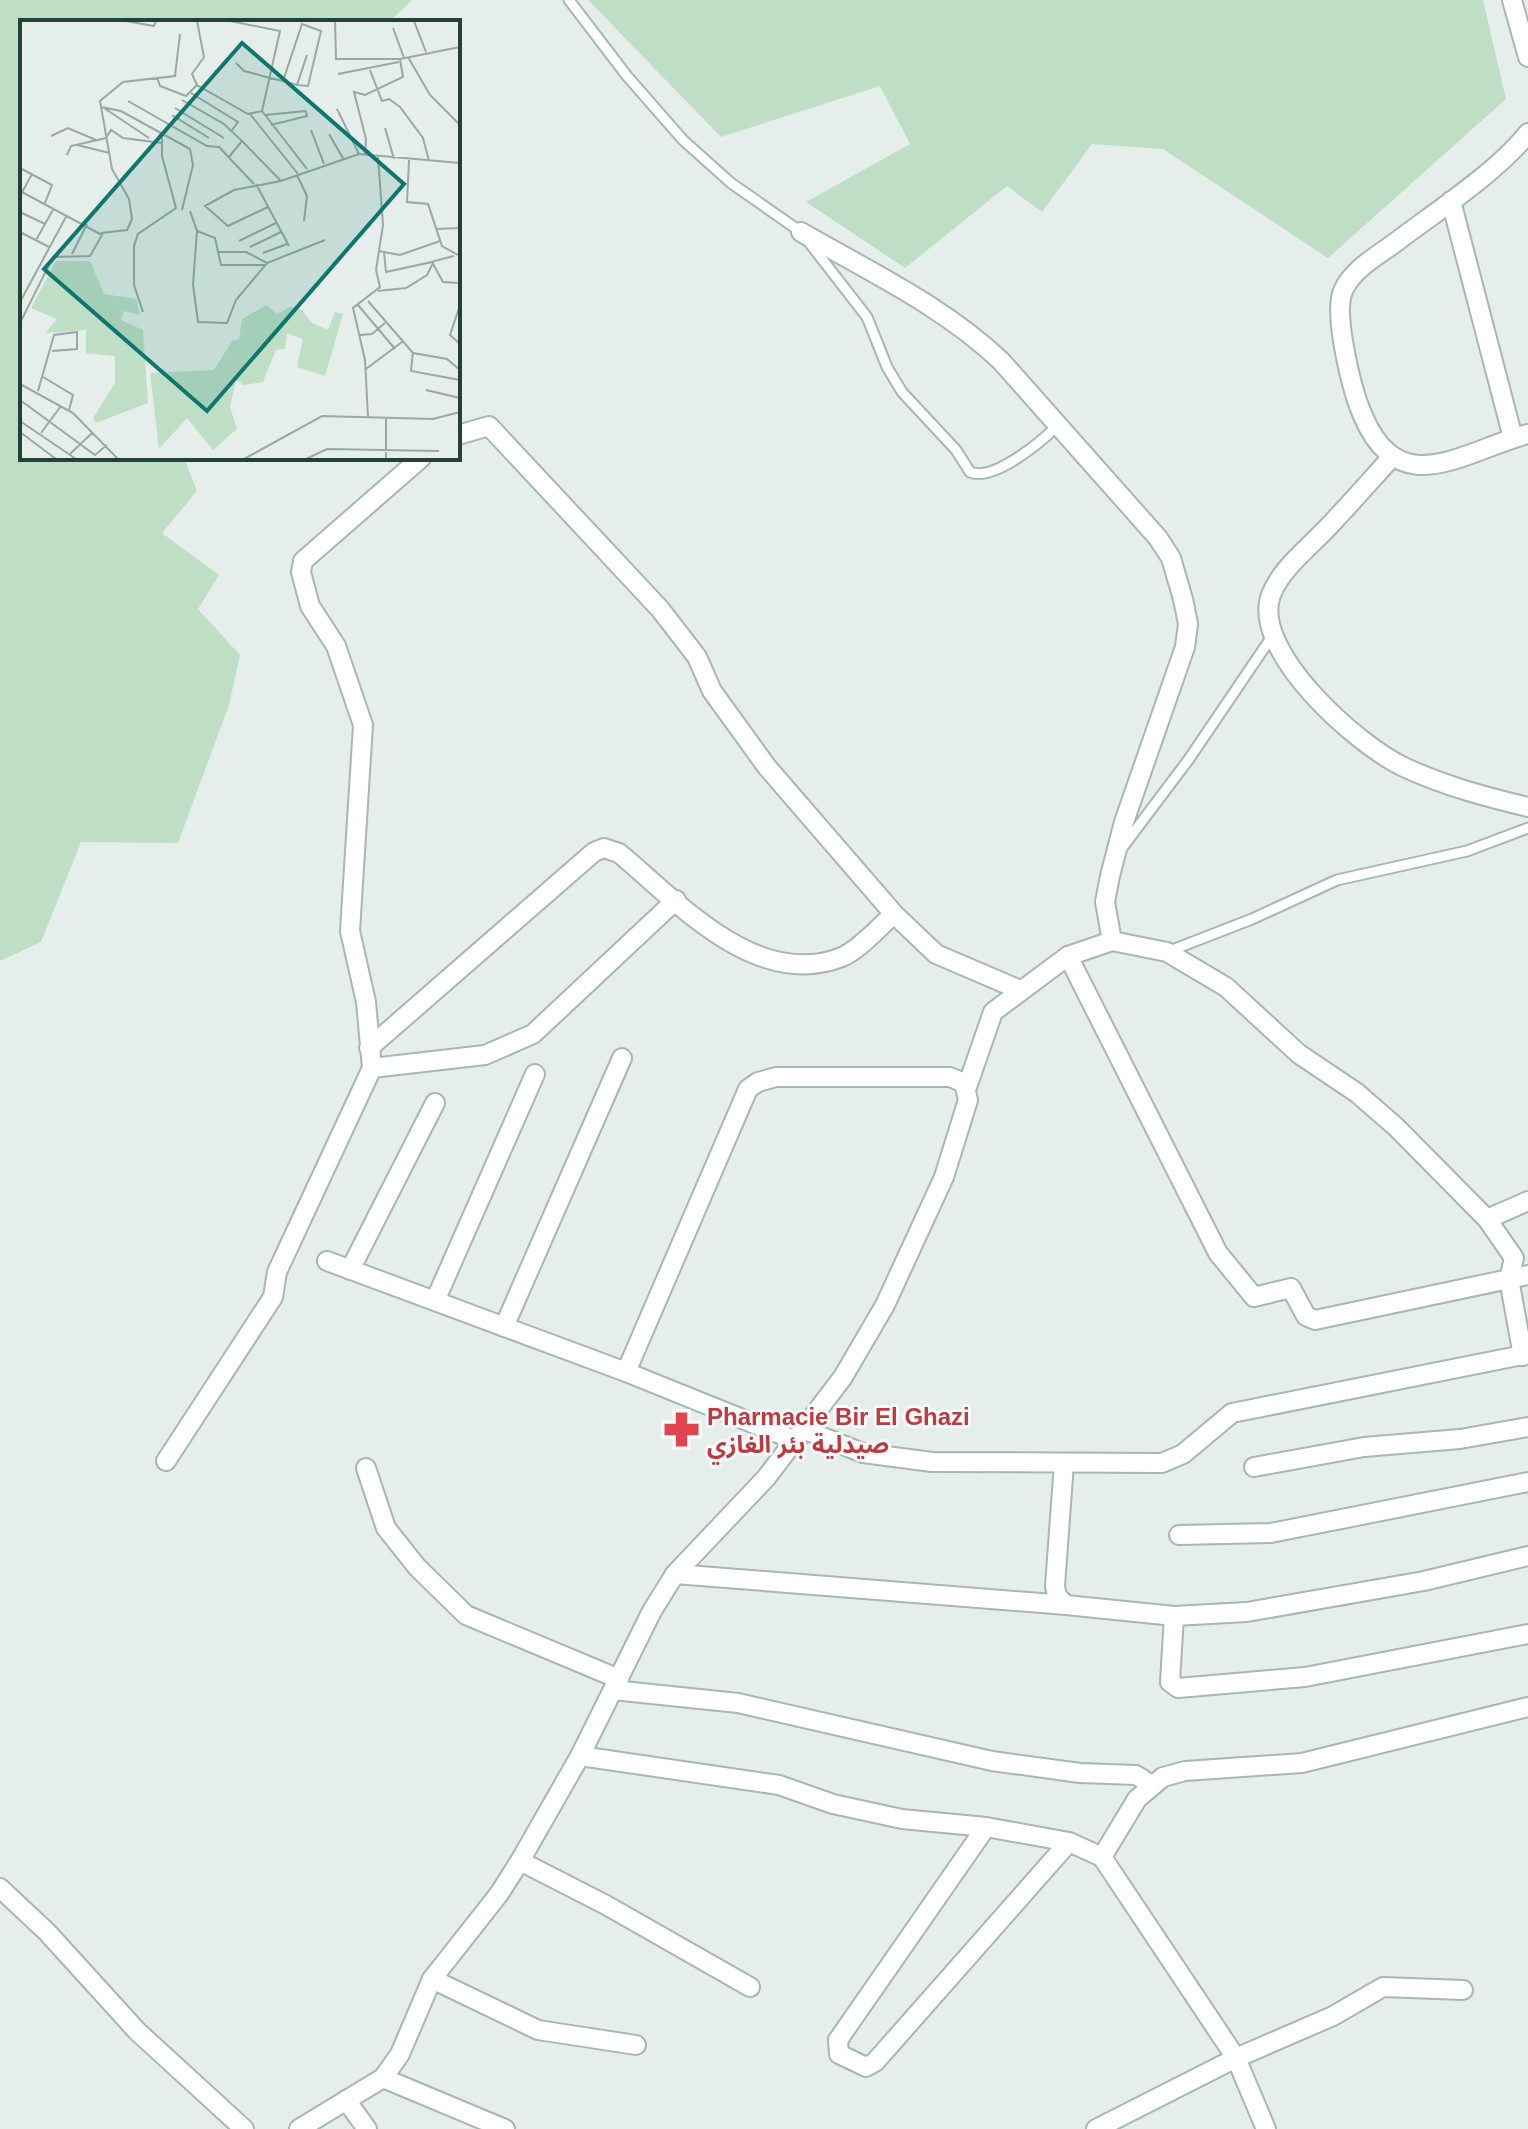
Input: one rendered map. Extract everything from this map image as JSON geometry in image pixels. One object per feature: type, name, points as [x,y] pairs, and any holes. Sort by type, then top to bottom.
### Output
[{"type":"street","points":[[1512,0],[1527,51]]},
{"type":"street","points":[[1451,201],[1520,436],[1424,467],[1399,463],[1383,451],[1367,427],[1357,403],[1341,297],[1361,268],[1451,201],[1528,133]]},
{"type":"street","points":[[801,232],[948,317],[976,337],[1001,361],[1158,538],[1177,576],[1188,624],[1168,702],[1115,855],[1105,902],[1112,941]]},
{"type":"street","points":[[460,434],[489,426],[660,609],[697,657],[712,691],[767,767],[894,914],[936,954],[1020,990]]},
{"type":"street","points":[[1392,457],[1277,583],[1268,607],[1280,652],[1294,674],[1346,727],[1379,754],[1440,783],[1528,807]]},
{"type":"street","points":[[166,1461],[273,1297],[277,1272],[372,1068],[366,1002],[350,931],[363,725],[336,646],[310,606],[301,572],[303,561],[419,460]]},
{"type":"street","points":[[369,1048],[594,852],[604,848],[619,853],[724,939],[762,958],[803,964],[843,956],[894,914]]},
{"type":"street","points":[[372,1068],[485,1055],[533,1034],[676,900]]},
{"type":"street","points":[[299,2129],[383,2078],[400,2054],[432,1979],[499,1894],[520,1861],[580,1756],[652,1611],[675,1574],[801,1436],[843,1377],[885,1305],[944,1177],[968,1100],[967,1087],[993,1012],[1068,956],[1112,941],[1167,952],[1226,987],[1299,1054],[1373,1105],[1487,1219],[1514,1258],[1519,1277],[1525,1355],[1232,1413],[1172,1461],[932,1462],[863,1453],[801,1436],[327,1261]]},
{"type":"street","points":[[1068,956],[1212,1243],[1254,1297],[1291,1288],[1306,1316],[1315,1320],[1519,1277]]},
{"type":"street","points":[[504,1327],[622,1058]]},
{"type":"street","points":[[435,1301],[535,1074]]},
{"type":"street","points":[[626,1372],[748,1089],[758,1082],[776,1077],[957,1077],[967,1087]]},
{"type":"street","points":[[350,1270],[435,1103]]},
{"type":"street","points":[[1487,1219],[1528,1201]]},
{"type":"street","points":[[1254,1467],[1364,1447],[1460,1439],[1528,1427]]},
{"type":"street","points":[[1064,1463],[1055,1586],[1057,1596],[1066,1605]]},
{"type":"street","points":[[366,1468],[386,1528],[417,1567],[466,1615],[616,1684],[738,1703],[992,1761],[1080,1773],[1136,1775],[1150,1784]]},
{"type":"street","points":[[1179,1535],[1271,1533],[1528,1482]]},
{"type":"street","points":[[675,1574],[1174,1616],[1247,1612],[1424,1581],[1528,1556]]},
{"type":"street","points":[[1174,1616],[1170,1682],[1178,1688],[1305,1677],[1528,1634]]},
{"type":"street","points":[[1102,1857],[1150,1784],[1185,1771],[1302,1763],[1528,1707]]},
{"type":"street","points":[[580,1756],[779,1785],[844,1807],[902,1819],[986,1827],[1069,1842],[1102,1857],[1236,2058],[1266,2129]]},
{"type":"street","points":[[986,1827],[838,2040],[839,2054],[866,2067],[875,2062],[1069,1842]]},
{"type":"street","points":[[520,1861],[606,1905],[750,1987]]},
{"type":"street","points":[[0,1888],[47,1932],[137,2031],[244,2129]]},
{"type":"street","points":[[432,1979],[531,2028],[551,2034],[636,2045]]},
{"type":"street","points":[[1096,2129],[1133,2121],[1236,2058],[1333,2016],[1383,1987],[1463,1990]]},
{"type":"street","points":[[383,2078],[505,2129]]},
{"type":"street","points":[[346,2100],[367,2129]]},
{"type":"lane","points":[[569,0],[683,140],[731,183],[801,232],[867,317],[887,367],[902,392],[956,450],[970,472],[988,472],[1031,451],[1057,426]]},
{"type":"lane","points":[[1115,855],[1189,759],[1275,632]]},
{"type":"lane","points":[[1167,952],[1340,879],[1467,851],[1528,828]]},
{"type":"green space","points":[[0,0],[412,0],[391,20],[20,20],[20,460],[185,460],[197,491],[162,533],[219,575],[198,609],[240,655],[229,705],[178,843],[81,842],[41,942],[0,961]]},
{"type":"green space","points":[[588,0],[1483,0],[1506,99],[1328,258],[1163,149],[1092,144],[1042,212],[1007,186],[905,268],[806,202],[910,144],[880,86],[721,137]]},
{"type":"place","name":"Pharmacie Bir El Ghazi صيدلية بئر الغازي","points":[[681,1430]]}]
